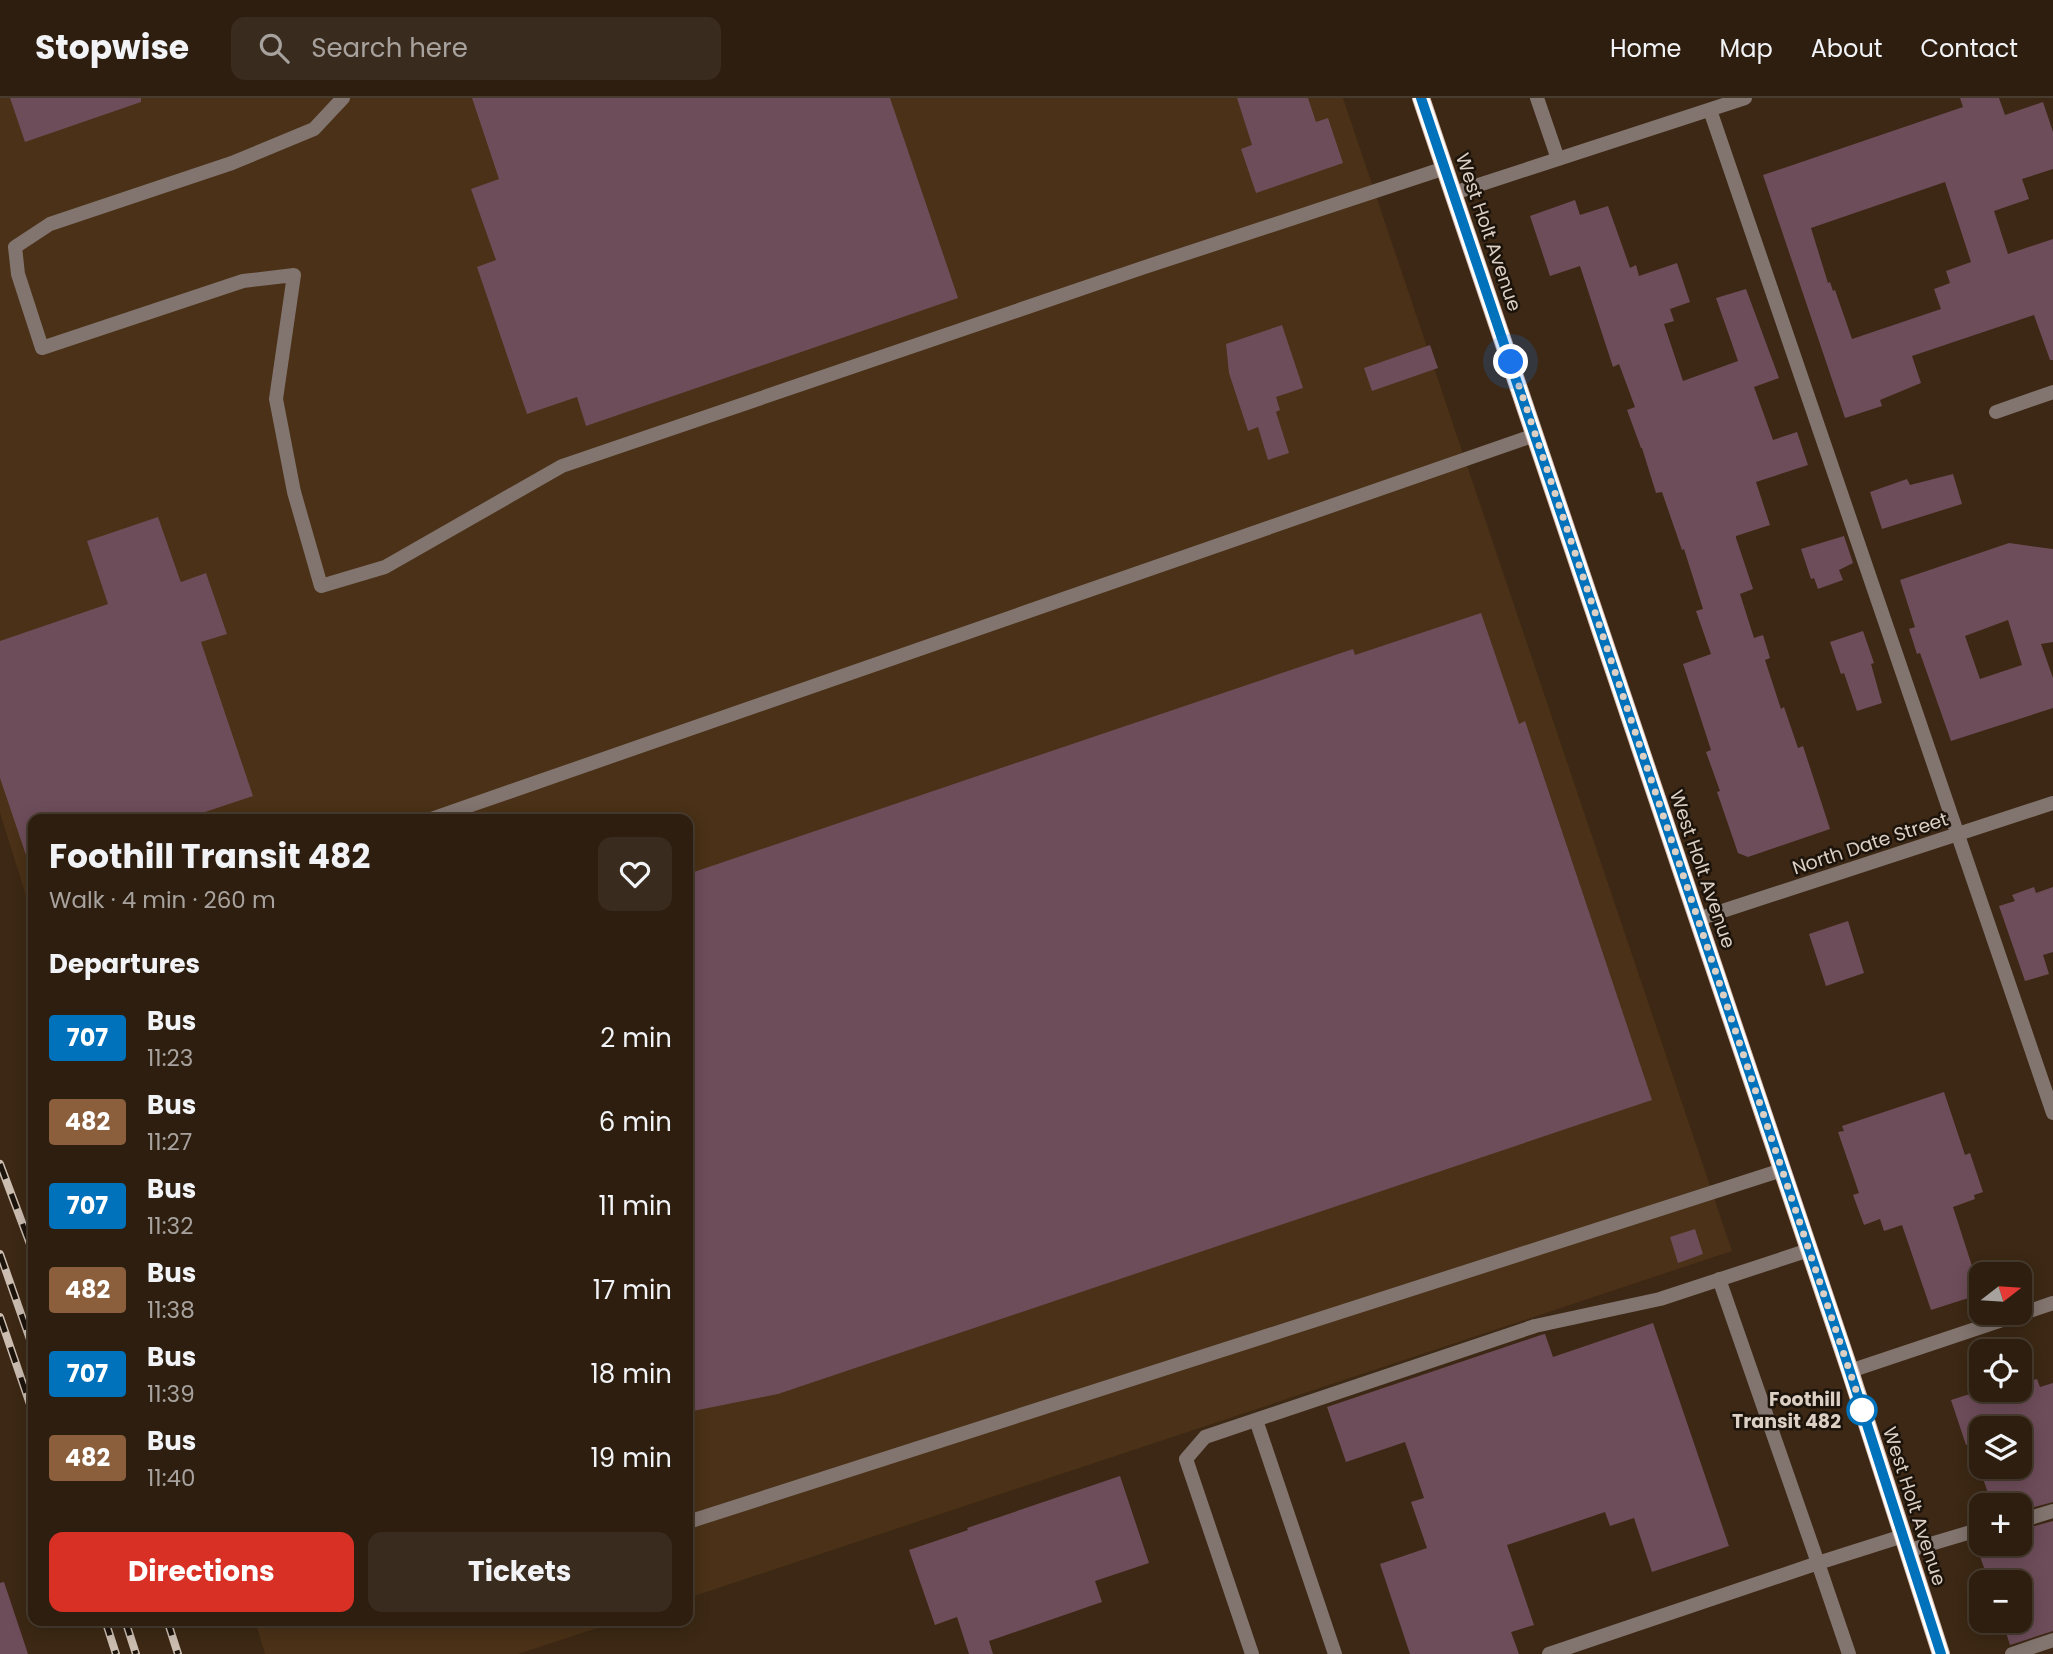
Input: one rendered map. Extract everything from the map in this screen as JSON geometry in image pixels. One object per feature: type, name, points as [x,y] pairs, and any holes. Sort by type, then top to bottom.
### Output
[{"type":"main road","name":"West Holt Avenue","points":[[1421,98],[1850,1371],[1941,1654]]},
{"type":"street","points":[[343,98],[314,129],[232,163],[50,224],[15,247],[19,274],[42,348],[243,281],[294,275],[276,399],[295,492],[321,586],[385,568],[562,466],[1142,268],[1445,168]]},
{"type":"street","points":[[1537,98],[1558,159]]},
{"type":"street","points":[[1454,193],[1745,98]]},
{"type":"street","points":[[1710,110],[2053,1112]]},
{"type":"street","points":[[1996,412],[2053,392]]},
{"type":"street","points":[[445,814],[1535,435]]},
{"type":"street","name":"North Date Street","points":[[1698,919],[2053,803]]},
{"type":"street","points":[[693,1520],[1782,1170]]},
{"type":"street","points":[[1252,1654],[1186,1459],[1205,1437],[1535,1326],[1660,1299],[1809,1250]]},
{"type":"street","points":[[1719,1279],[1849,1654]]},
{"type":"street","points":[[1850,1371],[2053,1303]]},
{"type":"street","points":[[1256,1420],[1335,1654]]},
{"type":"street","points":[[2032,1517],[2053,1511]]},
{"type":"street","points":[[1549,1654],[1818,1563],[1969,1531]]},
{"type":"street","points":[[2012,1654],[2053,1640]]},
{"type":"shaded area","points":[[0,98],[1343,98],[1732,1251],[693,1596],[693,814],[28,814],[28,902],[0,813]]},
{"type":"shaded area","points":[[257,1626],[604,1626],[518,1654],[265,1654]]},
{"type":"building","points":[[10,98],[141,98],[141,102],[25,142]]},
{"type":"building","points":[[472,98],[890,98],[958,298],[586,426],[577,397],[527,414],[477,267],[496,260],[471,189],[499,179]]},
{"type":"building","points":[[1237,98],[1308,98],[1316,122],[1328,118],[1343,163],[1256,193],[1241,149],[1252,145]]},
{"type":"building","points":[[1960,98],[1999,98],[2005,115],[2043,102],[2053,132],[2053,169],[2022,179],[2029,199],[1994,211],[2008,254],[2053,239],[2053,360],[2050,360],[2034,315],[1912,356],[1921,383],[1880,400],[1882,406],[1845,418],[1763,175],[1963,107]],"holes":[[[1945,182],[1971,262],[1946,271],[1950,283],[1934,289],[1941,309],[1852,339],[1835,290],[1833,291],[1830,282],[1828,283],[1811,228]]]},
{"type":"building","points":[[1575,200],[1580,215],[1608,206],[1630,268],[1636,265],[1639,276],[1677,263],[1690,302],[1670,309],[1674,321],[1664,324],[1683,381],[1738,361],[1716,298],[1746,289],[1779,378],[1754,387],[1773,440],[1797,432],[1808,465],[1756,482],[1770,525],[1736,538],[1753,589],[1740,594],[1754,638],[1763,635],[1770,658],[1765,660],[1781,709],[1784,707],[1798,748],[1803,746],[1830,829],[1748,857],[1738,853],[1717,792],[1720,791],[1706,752],[1711,750],[1683,664],[1711,654],[1696,611],[1703,609],[1684,549],[1682,550],[1662,492],[1656,493],[1627,410],[1635,407],[1619,364],[1613,367],[1580,266],[1550,276],[1530,216]]},
{"type":"building","points":[[1282,325],[1303,388],[1276,397],[1280,410],[1276,412],[1289,453],[1268,460],[1258,427],[1248,431],[1229,373],[1226,344]]},
{"type":"building","points":[[1430,345],[1438,368],[1372,391],[1364,368]]},
{"type":"building","points":[[1953,474],[1962,504],[1882,529],[1870,492],[1907,479],[1910,485]]},
{"type":"building","points":[[158,517],[181,582],[206,573],[227,634],[201,642],[253,796],[199,814],[28,814],[28,861],[0,778],[0,641],[108,604],[87,541]]},
{"type":"building","points":[[1844,536],[1853,563],[1839,570],[1843,580],[1818,589],[1814,578],[1811,579],[1801,549]]},
{"type":"building","points":[[2009,543],[2053,549],[2053,642],[2041,644],[2053,678],[2053,708],[1951,741],[1909,629],[1915,627],[1900,580]],"holes":[[[2008,620],[2022,665],[1980,679],[1965,636]]]},
{"type":"building","points":[[1481,613],[1519,724],[1525,721],[1652,1100],[778,1394],[693,1411],[693,872],[1353,649],[1355,655]]},
{"type":"building","points":[[1863,631],[1874,663],[1871,664],[1882,703],[1857,711],[1830,642]]},
{"type":"building","points":[[2034,887],[2036,893],[2053,887],[2053,952],[2043,955],[2049,974],[2025,981],[1999,906],[2015,901],[2012,895]]},
{"type":"building","points":[[1848,921],[1864,973],[1826,986],[1809,934]]},
{"type":"building","points":[[1944,1092],[1965,1155],[1970,1153],[1983,1192],[1974,1195],[1975,1199],[1953,1207],[1971,1262],[1969,1298],[1931,1310],[1902,1225],[1884,1231],[1880,1219],[1864,1225],[1853,1195],[1859,1193],[1838,1132],[1844,1131],[1842,1126]]},
{"type":"building","points":[[1695,1229],[1703,1254],[1678,1263],[1670,1237]]},
{"type":"building","points":[[1653,1323],[1729,1546],[1652,1572],[1634,1518],[1610,1526],[1605,1512],[1507,1545],[1534,1625],[1511,1632],[1519,1654],[1410,1654],[1380,1564],[1427,1548],[1411,1502],[1424,1498],[1405,1442],[1346,1462],[1327,1407],[1541,1335],[1545,1334],[1553,1357]]},
{"type":"building","points":[[2037,1379],[2040,1387],[2053,1383],[2053,1502],[2032,1508],[2032,1493],[1988,1493],[1983,1479],[2032,1479],[2032,1416],[1969,1416],[1969,1444],[1966,1445],[1951,1400],[1969,1394],[1969,1402],[2032,1402],[2032,1380]]},
{"type":"building","points":[[1120,1476],[1149,1563],[1095,1581],[1102,1602],[989,1641],[993,1654],[969,1654],[957,1617],[935,1625],[909,1550]]},
{"type":"building","points":[[2053,1521],[2053,1631],[2010,1645],[2006,1633],[2032,1633],[2032,1570],[1985,1570],[1980,1556],[2032,1556],[2032,1527]]},
{"type":"building","points":[[4,1582],[28,1654],[0,1654],[0,1583]]},
{"type":"railway","points":[[0,1164],[28,1239]]},
{"type":"railway","points":[[0,1254],[28,1334]]},
{"type":"railway","points":[[0,1317],[28,1398]]},
{"type":"railway","points":[[107,1626],[116,1654]]},
{"type":"railway","points":[[127,1626],[136,1654]]},
{"type":"railway","points":[[169,1626],[178,1654]]},
{"type":"bus line","name":"707","points":[[1421,98],[1842,1347],[1941,1654]]},
{"type":"place","name":"Foothill Transit 482","points":[[1862,1410]]},
{"type":"route","points":[[1511,362],[1865,1417],[1862,1410]]}]
